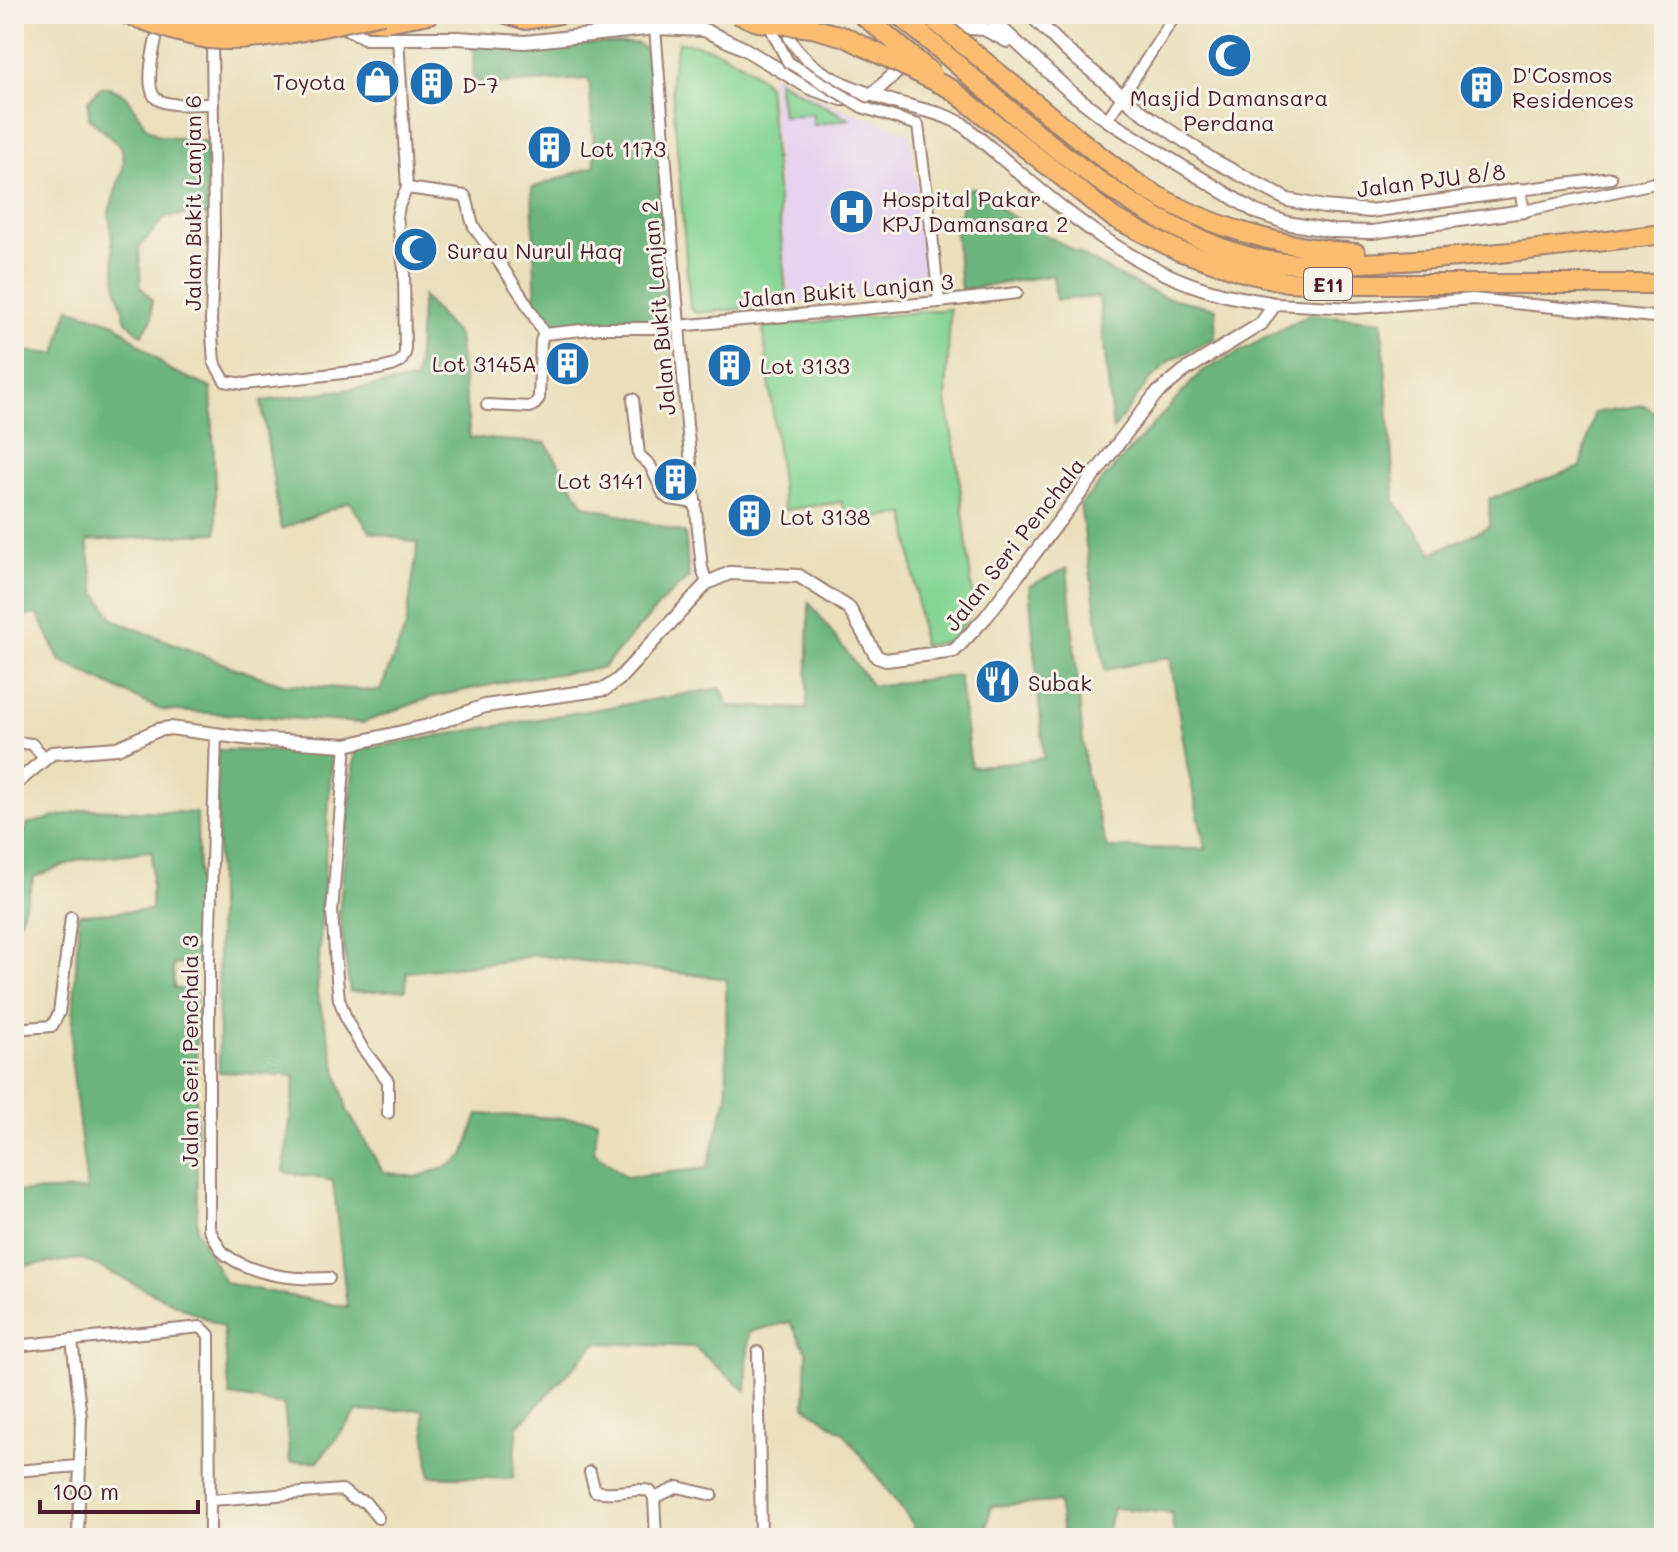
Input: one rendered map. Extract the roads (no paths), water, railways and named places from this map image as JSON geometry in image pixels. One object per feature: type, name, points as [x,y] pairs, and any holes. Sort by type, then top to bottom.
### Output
[{"type":"highway","points":[[125,14],[220,40],[258,38],[383,14]]},
{"type":"highway","points":[[162,14],[218,27],[246,26],[299,14]]},
{"type":"highway","points":[[326,18],[386,22],[430,14]]},
{"type":"highway","points":[[511,15],[545,18],[560,14]]},
{"type":"highway","points":[[737,14],[758,22],[812,28],[845,37],[951,89]]},
{"type":"highway","name":"E11","points":[[861,14],[1114,218],[1179,251],[1246,273],[1287,282],[1664,284]]},
{"type":"highway","name":"E11","points":[[898,14],[1018,119],[1138,208],[1192,236],[1254,257],[1325,265],[1450,259],[1664,234]]},
{"type":"highway","points":[[934,22],[1146,189],[1179,207],[1280,242],[1331,251],[1450,259]]},
{"type":"street","points":[[162,14],[150,77],[154,95],[158,100],[175,103],[213,104]]},
{"type":"street","points":[[189,14],[211,22],[283,23],[326,18],[366,38],[525,42],[655,28],[704,30]]},
{"type":"street","points":[[655,28],[681,14]]},
{"type":"street","points":[[692,14],[694,23],[704,30],[788,68],[862,107],[918,125],[939,302]]},
{"type":"street","points":[[764,14],[788,68],[810,88],[831,96],[858,99],[872,94],[898,71]]},
{"type":"street","points":[[934,22],[948,14]]},
{"type":"street","name":"Jalan PJU 8/8","points":[[986,14],[1107,120],[1256,212],[1287,223],[1333,231],[1372,232],[1557,205]]},
{"type":"street","name":"Jalan PJU 8/8","points":[[1030,14],[1066,50],[1122,96],[1211,159],[1288,200],[1370,211],[1611,178],[1597,186]]},
{"type":"street","points":[[1107,120],[1176,14]]},
{"type":"street","name":"Jalan Bukit Lanjan 6","points":[[211,22],[214,236],[211,321],[214,362],[225,381],[244,384],[272,382],[399,364],[405,353],[404,269],[397,217],[407,188]]},
{"type":"street","points":[[934,22],[984,29],[1019,46]]},
{"type":"street","name":"Jalan Bukit Lanjan 2","points":[[655,28],[679,325],[702,568],[707,583]]},
{"type":"street","points":[[789,37],[794,47],[811,64],[843,84],[890,102],[949,117],[962,124],[1114,246],[1152,266],[1215,292],[1275,304],[1355,308],[1473,299],[1664,318]]},
{"type":"street","points":[[398,38],[407,188],[465,196],[476,230],[515,283],[544,334],[541,341],[539,398],[535,404],[530,407],[487,405]]},
{"type":"street","points":[[788,68],[806,70],[811,64]]},
{"type":"street","points":[[1557,205],[1664,181]]},
{"type":"street","points":[[1574,183],[1623,191]]},
{"type":"street","points":[[1557,205],[1586,195],[1597,186]]},
{"type":"street","points":[[1520,190],[1524,211]]},
{"type":"street","name":"Jalan Bukit Lanjan 3","points":[[544,334],[601,328],[656,328],[1017,293]]},
{"type":"street","name":"Jalan Seri Penchala","points":[[707,583],[730,573],[799,576],[849,608],[877,657],[886,660],[954,651],[986,617],[1155,395],[1184,371],[1261,324],[1275,304]]},
{"type":"street","points":[[633,399],[639,455],[650,465],[664,495],[669,499],[696,503]]},
{"type":"street","points":[[14,785],[45,758],[59,752],[117,748],[170,728],[216,735],[346,745],[428,726],[485,706],[605,689],[618,680],[707,583]]},
{"type":"street","name":"Jalan Seri Penchala 3","points":[[216,735],[209,959],[209,1229],[225,1254],[256,1269],[301,1280],[329,1278]]},
{"type":"street","points":[[14,742],[32,744],[45,758]]},
{"type":"street","points":[[346,745],[332,912],[338,988],[348,1023],[363,1049],[388,1081],[388,1113]]},
{"type":"street","points":[[14,1029],[52,1026],[59,1013],[71,917]]},
{"type":"street","points":[[14,1346],[201,1327],[209,1335],[210,1538]]},
{"type":"street","points":[[72,1340],[81,1417],[78,1538]]},
{"type":"street","points":[[758,1352],[761,1538]]},
{"type":"street","points":[[14,1471],[80,1466]]},
{"type":"street","points":[[590,1472],[595,1491],[612,1495],[643,1489],[650,1491],[654,1498],[656,1538]]},
{"type":"street","points":[[654,1498],[678,1487],[712,1495]]},
{"type":"street","points":[[211,1500],[342,1490],[352,1498],[365,1502],[378,1518]]},
{"type":"place","name":"Masjid Damansara Perdana","points":[[1229,56]]},
{"type":"place","name":"Toyota","points":[[377,81]]},
{"type":"place","name":"D-7","points":[[431,84]]},
{"type":"place","name":"D'Cosmos Residences","points":[[1481,87]]},
{"type":"place","name":"Lot 1173","points":[[549,148]]},
{"type":"place","name":"Hospital Pakar KPJ Damansara 2","points":[[851,211]]},
{"type":"place","name":"Surau Nurul Haq","points":[[416,250]]},
{"type":"place","name":"Lot 3145A","points":[[568,363]]},
{"type":"place","name":"Lot 3133","points":[[729,365]]},
{"type":"place","name":"Lot 3141","points":[[675,480]]},
{"type":"place","name":"Lot 3138","points":[[749,516]]},
{"type":"place","name":"Subak","points":[[997,682]]}]
